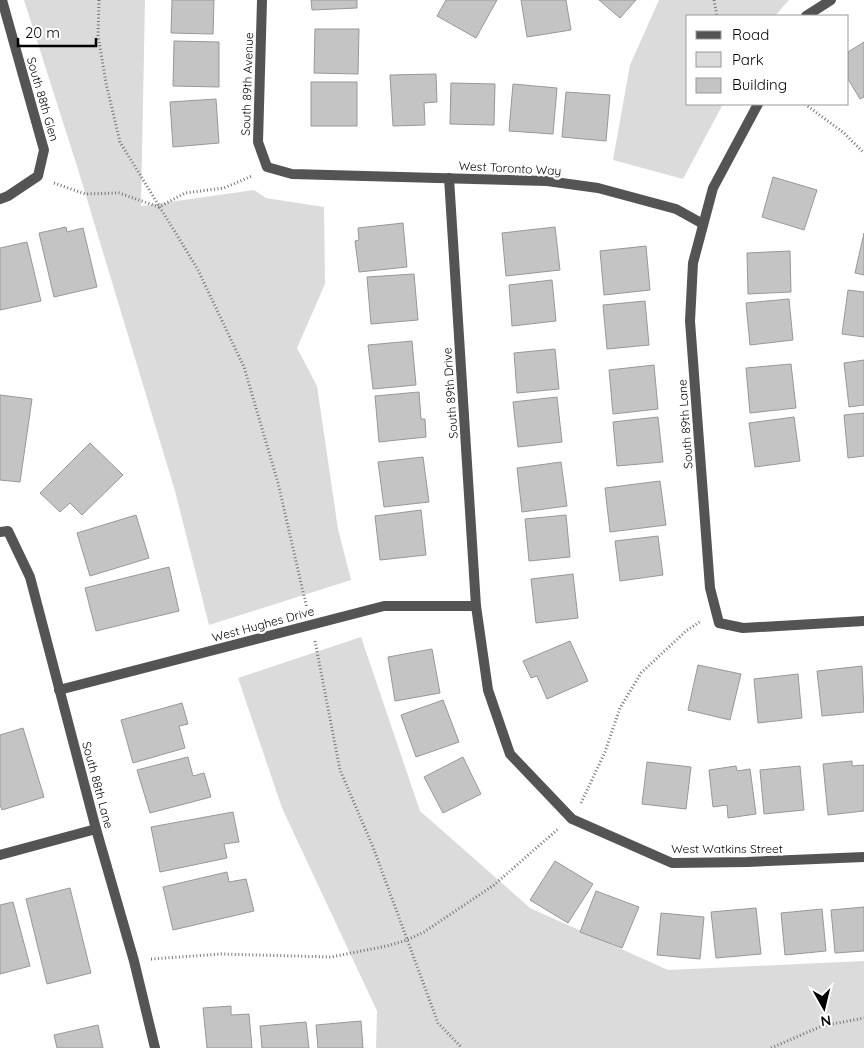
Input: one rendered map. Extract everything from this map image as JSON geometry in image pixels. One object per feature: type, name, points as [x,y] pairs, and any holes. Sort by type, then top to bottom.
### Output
[{"type":"street","name":"South 88th Glen","points":[[2,0],[44,150],[38,176]]},
{"type":"street","name":"South 89th Avenue","points":[[262,0],[258,142],[266,167]]},
{"type":"street","points":[[808,15],[831,0]]},
{"type":"street","points":[[703,224],[712,188],[757,105]]},
{"type":"street","name":"West Toronto Way","points":[[266,167],[292,174],[547,181],[598,188],[676,209],[703,224]]},
{"type":"street","points":[[0,199],[8,196],[38,176]]},
{"type":"street","name":"South 89th Drive","points":[[449,178],[476,606]]},
{"type":"street","name":"South 89th Lane","points":[[703,224],[693,263],[690,321],[710,588],[719,623]]},
{"type":"street","name":"South 88th Lane","points":[[4,531],[30,577],[96,829],[134,960],[155,1048]]},
{"type":"street","name":"West Hughes Drive","points":[[60,690],[384,606],[476,606]]},
{"type":"street","name":"West Watkins Street","points":[[476,606],[488,690],[510,754],[572,819],[672,863],[864,857]]},
{"type":"street","points":[[719,623],[743,628],[864,621]]},
{"type":"street","points":[[0,855],[96,829]]},
{"type":"path","points":[[99,0],[98,35],[106,83],[120,142],[197,268],[244,367],[278,483],[311,625],[340,770],[372,846],[438,1023],[462,1048]]},
{"type":"path","points":[[714,0],[717,15]]},
{"type":"path","points":[[806,105],[844,133],[864,153]]},
{"type":"path","points":[[38,176],[62,187],[85,194],[119,193],[158,207],[185,193],[224,188],[247,179],[266,167]]},
{"type":"path","points":[[134,960],[221,954],[332,957],[386,946],[407,940],[424,932],[494,885],[551,834],[572,819],[588,790],[605,752],[620,708],[641,673],[686,631],[703,620],[719,623]]},
{"type":"path","points":[[771,1048],[822,1026],[864,1018]]},
{"type":"green space","points":[[24,0],[145,0],[141,206],[254,190],[266,198],[324,207],[325,284],[297,348],[317,386],[338,529],[351,580],[209,625],[175,491],[77,166]]},
{"type":"green space","points":[[659,0],[789,0],[776,15],[686,15],[686,105],[722,105],[683,179],[613,160],[630,65]]},
{"type":"green space","points":[[361,637],[420,811],[530,908],[668,970],[864,961],[864,1048],[376,1048],[377,1011],[282,808],[238,678]]},
{"type":"building","points":[[172,0],[214,0],[213,34],[171,33]]},
{"type":"building","points":[[311,0],[357,0],[357,8],[312,10]]},
{"type":"building","points":[[446,0],[497,0],[476,38],[437,16]]},
{"type":"building","points":[[521,0],[566,0],[571,30],[527,37]]},
{"type":"building","points":[[599,0],[636,0],[620,18]]},
{"type":"building","points":[[315,29],[359,29],[358,74],[314,73]]},
{"type":"building","points":[[174,41],[219,42],[219,87],[173,86]]},
{"type":"building","points":[[864,42],[864,97],[860,99],[849,81],[849,51]]},
{"type":"building","points":[[436,74],[437,102],[424,103],[425,125],[393,126],[390,75]]},
{"type":"building","points":[[311,82],[357,82],[357,126],[311,126]]},
{"type":"building","points":[[451,83],[495,84],[494,125],[450,124]]},
{"type":"building","points":[[513,84],[557,88],[553,134],[509,131]]},
{"type":"building","points":[[566,92],[610,95],[606,141],[562,137]]},
{"type":"building","points":[[216,99],[219,143],[173,147],[170,102]]},
{"type":"building","points":[[773,177],[817,190],[804,230],[762,217]]},
{"type":"building","points":[[403,223],[407,267],[359,272],[355,241],[359,240],[358,228]]},
{"type":"building","points":[[66,227],[67,232],[83,228],[97,287],[54,297],[39,233]]},
{"type":"building","points":[[555,227],[560,270],[506,276],[502,233]]},
{"type":"building","points":[[864,233],[864,275],[855,273]]},
{"type":"building","points":[[27,242],[41,301],[0,310],[0,248]]},
{"type":"building","points":[[646,246],[650,290],[604,295],[600,251]]},
{"type":"building","points":[[790,251],[791,292],[748,294],[747,253]]},
{"type":"building","points":[[414,274],[418,320],[371,324],[367,277]]},
{"type":"building","points":[[552,280],[556,321],[512,326],[509,285]]},
{"type":"building","points":[[848,290],[864,292],[864,337],[842,334]]},
{"type":"building","points":[[789,299],[793,340],[750,345],[746,303]]},
{"type":"building","points":[[645,301],[649,345],[607,349],[603,305]]},
{"type":"building","points":[[412,341],[416,385],[373,389],[368,345]]},
{"type":"building","points":[[555,349],[559,389],[517,393],[514,353]]},
{"type":"building","points":[[864,360],[864,405],[849,407],[844,363]]},
{"type":"building","points":[[791,364],[796,408],[750,413],[746,368]]},
{"type":"building","points":[[654,365],[658,409],[613,414],[609,370]]},
{"type":"building","points":[[419,392],[421,419],[425,419],[426,437],[379,442],[375,396]]},
{"type":"building","points":[[0,395],[32,399],[20,482],[0,480]]},
{"type":"building","points":[[557,397],[562,442],[518,447],[513,402]]},
{"type":"building","points":[[864,413],[864,456],[848,458],[844,415]]},
{"type":"building","points":[[658,417],[663,462],[617,466],[613,422]]},
{"type":"building","points":[[794,417],[800,461],[755,467],[749,423]]},
{"type":"building","points":[[90,443],[123,475],[82,515],[70,503],[60,512],[40,493]]},
{"type":"building","points":[[423,457],[429,502],[384,507],[378,462]]},
{"type":"building","points":[[561,462],[567,506],[522,512],[517,468]]},
{"type":"building","points":[[660,481],[666,525],[610,532],[605,488]]},
{"type":"building","points":[[421,510],[426,555],[380,560],[375,516]]},
{"type":"building","points":[[136,515],[149,558],[90,576],[77,533]]},
{"type":"building","points":[[566,515],[570,557],[529,561],[525,519]]},
{"type":"building","points":[[658,536],[663,575],[620,581],[615,541]]},
{"type":"building","points":[[169,567],[179,611],[96,631],[85,588]]},
{"type":"building","points":[[573,574],[578,618],[536,623],[531,579]]},
{"type":"building","points":[[570,641],[588,681],[547,699],[537,676],[531,678],[523,661]]},
{"type":"building","points":[[432,649],[440,693],[395,701],[388,657]]},
{"type":"building","points":[[698,665],[741,674],[730,720],[688,710]]},
{"type":"building","points":[[862,666],[864,712],[822,716],[817,671]]},
{"type":"building","points":[[798,674],[802,718],[758,723],[754,679]]},
{"type":"building","points":[[443,700],[459,742],[416,757],[401,715]]},
{"type":"building","points":[[182,703],[188,724],[179,726],[185,748],[133,763],[121,720]]},
{"type":"building","points":[[23,728],[44,797],[2,810],[0,805],[0,735]]},
{"type":"building","points":[[188,757],[193,776],[204,773],[211,797],[150,813],[137,770]]},
{"type":"building","points":[[463,757],[481,794],[443,813],[424,777]]},
{"type":"building","points":[[852,761],[852,766],[864,765],[864,811],[828,815],[823,764]]},
{"type":"building","points":[[647,762],[691,767],[686,809],[642,804]]},
{"type":"building","points":[[736,766],[737,771],[750,769],[756,814],[728,818],[727,805],[713,807],[709,770]]},
{"type":"building","points":[[800,766],[804,810],[764,814],[760,770]]},
{"type":"building","points":[[233,812],[239,842],[224,844],[227,858],[160,872],[151,827]]},
{"type":"building","points":[[555,861],[593,884],[568,923],[530,900]]},
{"type":"building","points":[[227,872],[229,882],[246,879],[254,911],[173,930],[163,887]]},
{"type":"building","points":[[70,888],[91,973],[47,984],[26,899]]},
{"type":"building","points":[[596,891],[639,907],[622,948],[580,932]]},
{"type":"building","points":[[13,902],[30,966],[0,974],[0,905]]},
{"type":"building","points":[[864,907],[864,951],[835,953],[831,910]]},
{"type":"building","points":[[756,908],[761,954],[716,958],[711,912]]},
{"type":"building","points":[[822,909],[826,951],[785,955],[781,913]]},
{"type":"building","points":[[661,913],[704,917],[700,959],[657,955]]},
{"type":"building","points":[[231,1006],[231,1015],[249,1014],[252,1048],[207,1048],[203,1008]]},
{"type":"building","points":[[361,1021],[363,1048],[318,1048],[316,1025]]},
{"type":"building","points":[[306,1022],[309,1048],[262,1048],[260,1026]]},
{"type":"building","points":[[98,1025],[103,1048],[57,1048],[54,1035]]}]
